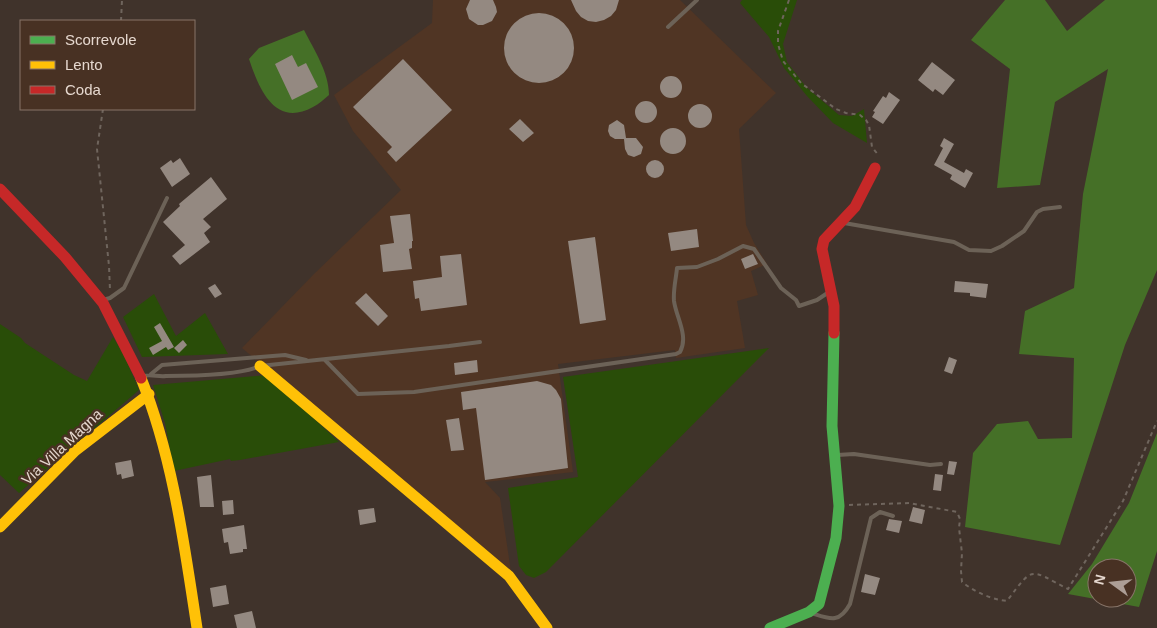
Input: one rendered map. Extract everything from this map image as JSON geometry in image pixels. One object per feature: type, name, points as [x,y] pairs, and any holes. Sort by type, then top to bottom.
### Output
[{"type":"street","points":[[770,628],[809,612],[819,604],[836,538],[839,506],[832,426],[834,306],[822,249],[824,240],[855,206],[875,168]]},
{"type":"street","points":[[0,189],[106,299],[131,353],[146,375],[149,394],[165,448],[182,531],[197,628]]},
{"type":"street","points":[[260,366],[509,576],[547,628]]},
{"type":"street","name":"Via Villa Magna","points":[[0,527],[76,451],[149,394]]},
{"type":"lane","points":[[668,26],[697,0]]},
{"type":"lane","points":[[106,299],[124,288],[167,198]]},
{"type":"lane","points":[[842,222],[954,242],[969,250],[991,251],[1024,231],[1037,212],[1043,209],[1060,207]]},
{"type":"lane","points":[[325,360],[358,394],[414,392],[676,354],[680,352],[684,340],[676,314],[674,298],[677,268],[697,267],[743,246],[754,248],[782,288],[800,306],[817,300],[830,290]]},
{"type":"lane","points":[[146,375],[212,374],[253,370],[260,366],[311,362],[480,342]]},
{"type":"lane","points":[[146,375],[162,365],[285,355],[311,362]]},
{"type":"lane","points":[[834,456],[854,454],[930,465],[941,464]]},
{"type":"lane","points":[[809,612],[835,619],[844,615],[850,604],[871,518],[880,512],[894,516]]},
{"type":"path","points":[[121,20],[122,0]]},
{"type":"path","points":[[789,0],[778,32],[778,44],[783,61],[801,83],[836,108],[846,113],[860,115],[866,120],[869,126],[872,147],[879,156]]},
{"type":"path","points":[[103,110],[97,149],[109,266],[106,299]]},
{"type":"path","points":[[839,506],[891,502],[909,503],[957,512],[960,519],[962,582],[994,599],[1006,601],[1026,575],[1032,573],[1038,574],[1068,589],[1123,501],[1157,421]]},
{"type":"shaded area","points":[[433,0],[680,0],[776,93],[739,129],[746,225],[767,264],[751,271],[758,295],[737,301],[745,348],[676,358],[675,350],[558,364],[573,472],[485,482],[500,498],[511,572],[242,348],[314,274],[401,190],[353,131],[334,95],[432,23]]},
{"type":"green space","points":[[742,0],[797,0],[783,44],[787,62],[806,87],[839,115],[852,116],[864,109],[867,143],[833,123],[807,96],[784,68],[769,37],[740,3]]},
{"type":"green space","points":[[1005,0],[1045,0],[1067,31],[1105,0],[1157,0],[1157,270],[1125,345],[1060,545],[965,527],[973,453],[997,424],[1028,421],[1038,439],[1072,438],[1074,358],[1019,354],[1025,311],[1074,288],[1083,194],[1108,69],[1055,102],[1040,185],[997,188],[1010,69],[971,40]]},
{"type":"green space","points":[[304,30],[324,70],[329,95],[313,107],[300,112],[288,113],[270,102],[258,82],[249,59],[259,48]]},
{"type":"green space","points":[[154,294],[176,336],[205,313],[228,354],[142,357],[123,317]]},
{"type":"green space","points":[[0,324],[21,338],[25,343],[74,375],[87,381],[113,337],[124,355],[139,390],[19,493],[0,475]]},
{"type":"green space","points":[[769,348],[546,572],[534,578],[526,575],[519,566],[508,488],[578,477],[563,377]]},
{"type":"green space","points":[[268,375],[339,442],[240,460],[231,461],[230,459],[174,471],[165,423],[153,385]]},
{"type":"green space","points":[[1157,433],[1157,551],[1139,607],[1137,607],[1137,558],[1096,558],[1129,503]]},
{"type":"green space","points":[[1087,570],[1087,597],[1068,594]]},
{"type":"building","points":[[470,0],[493,0],[497,12],[492,21],[478,25],[469,19],[466,9]]},
{"type":"building","points":[[571,0],[619,0],[616,10],[611,16],[596,22],[588,21],[581,17]]},
{"type":"building","points":[[546,13],[559,19],[568,28],[572,34],[574,48],[572,62],[564,73],[553,81],[532,83],[525,81],[514,73],[506,62],[504,41],[506,34],[514,23],[525,15]]},
{"type":"building","points":[[292,55],[298,67],[306,63],[318,87],[292,100],[275,64]]},
{"type":"building","points":[[403,59],[452,110],[396,162],[387,152],[392,147],[353,107]]},
{"type":"building","points":[[932,62],[955,80],[943,95],[935,89],[933,92],[918,80]]},
{"type":"building","points":[[671,76],[679,79],[682,87],[679,95],[671,98],[663,95],[660,87],[663,79]]},
{"type":"building","points":[[889,92],[900,100],[883,124],[872,117],[875,112],[873,111],[883,96],[886,98]]},
{"type":"building","points":[[646,101],[654,104],[657,112],[654,120],[646,123],[638,120],[635,112],[638,104]]},
{"type":"building","points":[[700,104],[709,107],[712,116],[709,125],[700,128],[691,125],[688,116],[691,107]]},
{"type":"building","points":[[520,119],[534,133],[523,142],[509,129]]},
{"type":"building","points":[[617,120],[624,125],[626,138],[636,138],[643,147],[641,154],[634,157],[628,155],[624,139],[615,139],[610,136],[608,131],[609,125]]},
{"type":"building","points":[[673,128],[682,132],[686,141],[682,150],[673,154],[664,150],[660,141],[664,132]]},
{"type":"building","points":[[944,138],[954,144],[944,162],[964,173],[966,169],[973,173],[965,188],[950,179],[952,175],[934,165],[943,148],[940,146]]},
{"type":"building","points":[[180,158],[190,174],[172,187],[160,168],[171,160],[173,163]]},
{"type":"building","points":[[651,160],[659,160],[664,165],[662,176],[651,178],[646,173],[646,165]]},
{"type":"building","points":[[211,177],[227,199],[203,219],[211,227],[204,233],[210,242],[180,265],[172,256],[185,245],[163,222],[180,206],[179,204]]},
{"type":"building","points":[[410,214],[413,241],[412,248],[409,249],[412,269],[383,272],[380,245],[394,243],[390,216]]},
{"type":"building","points":[[697,229],[699,247],[671,251],[668,233]]},
{"type":"building","points":[[595,237],[606,320],[580,324],[568,241]]},
{"type":"building","points":[[461,254],[467,305],[421,311],[419,298],[415,299],[413,281],[442,277],[440,256]]},
{"type":"building","points":[[753,254],[758,264],[745,269],[741,259]]},
{"type":"building","points":[[955,281],[988,284],[986,298],[970,296],[970,293],[954,292]]},
{"type":"building","points":[[215,284],[222,294],[215,298],[208,288]]},
{"type":"building","points":[[366,293],[388,316],[378,326],[355,303]]},
{"type":"building","points":[[160,323],[174,347],[168,350],[166,347],[153,355],[149,348],[162,341],[154,327]]},
{"type":"building","points":[[183,340],[187,345],[179,353],[174,348]]},
{"type":"building","points":[[949,357],[957,360],[952,374],[944,371]]},
{"type":"building","points":[[477,360],[478,372],[455,375],[454,363]]},
{"type":"building","points":[[537,381],[551,385],[561,399],[568,468],[485,480],[476,408],[463,410],[461,392]]},
{"type":"building","points":[[459,418],[464,450],[451,451],[446,420]]},
{"type":"building","points":[[131,460],[134,476],[122,479],[121,474],[117,475],[115,463]]},
{"type":"building","points":[[949,461],[957,462],[954,475],[947,474]]},
{"type":"building","points":[[935,474],[943,475],[941,491],[933,490]]},
{"type":"building","points":[[211,475],[214,507],[200,507],[197,477]]},
{"type":"building","points":[[233,500],[234,514],[223,515],[222,501]]},
{"type":"building","points":[[913,507],[925,510],[922,524],[909,521]]},
{"type":"building","points":[[374,508],[376,522],[360,525],[358,510]]},
{"type":"building","points":[[889,519],[902,521],[899,533],[886,530]]},
{"type":"building","points":[[244,525],[247,549],[243,549],[243,552],[230,554],[228,542],[224,543],[222,529]]},
{"type":"building","points":[[865,574],[880,578],[875,595],[861,592]]},
{"type":"building","points":[[226,585],[229,604],[213,607],[210,588]]},
{"type":"building","points":[[252,611],[256,628],[237,628],[234,615]]},
{"type":"traffic: fast","points":[[770,628],[809,612],[819,604],[836,538],[839,506],[832,426],[834,333]]},
{"type":"traffic: slow","points":[[260,366],[509,576],[547,628]]},
{"type":"traffic: slow","points":[[141,378],[161,439],[176,501],[197,628]]},
{"type":"traffic: slow","points":[[0,527],[75,451],[149,394]]},
{"type":"traffic: jam","points":[[834,333],[834,306],[822,249],[824,240],[855,207],[875,168]]},
{"type":"traffic: jam","points":[[0,189],[65,257],[103,303],[141,378]]}]
